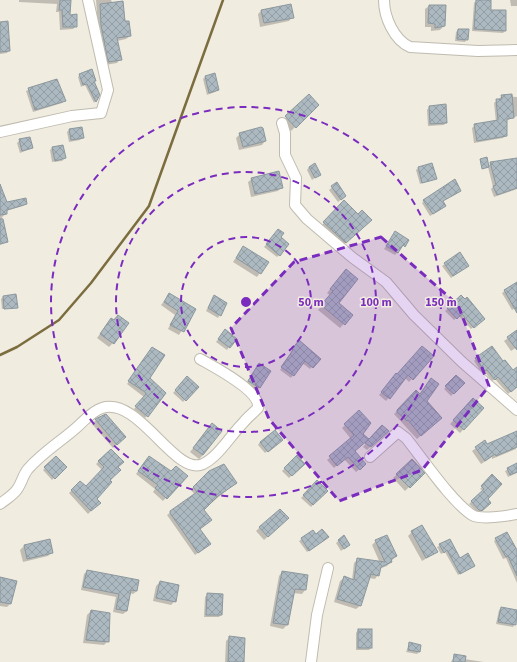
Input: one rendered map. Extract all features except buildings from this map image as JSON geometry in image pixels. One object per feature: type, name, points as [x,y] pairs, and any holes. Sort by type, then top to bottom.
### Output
[{"type":"street","points":[[0,132],[72,116],[101,113],[108,90],[88,0]]},
{"type":"street","points":[[384,0],[384,8],[394,33],[402,43],[410,47],[478,51],[517,50]]},
{"type":"street","points":[[282,123],[285,133],[285,155],[296,178],[295,205],[307,219],[353,258],[386,282],[414,315],[462,362],[517,410]]},
{"type":"street","points":[[0,504],[13,494],[28,469],[46,452],[76,429],[94,411],[102,407],[112,406],[130,413],[179,458],[191,464],[203,464],[218,451],[258,408],[259,403],[256,398],[239,383],[200,359]]},
{"type":"street","points":[[370,457],[398,432],[406,438],[451,495],[473,516],[491,518],[517,514]]},
{"type":"street","points":[[311,662],[317,615],[328,568]]},
{"type":"highlighted area","points":[[381,237],[458,305],[489,386],[422,470],[339,501],[269,419],[231,328],[294,262]]},
{"type":"waterway","points":[[0,355],[17,347],[59,320],[91,283],[149,206],[223,0]]}]
